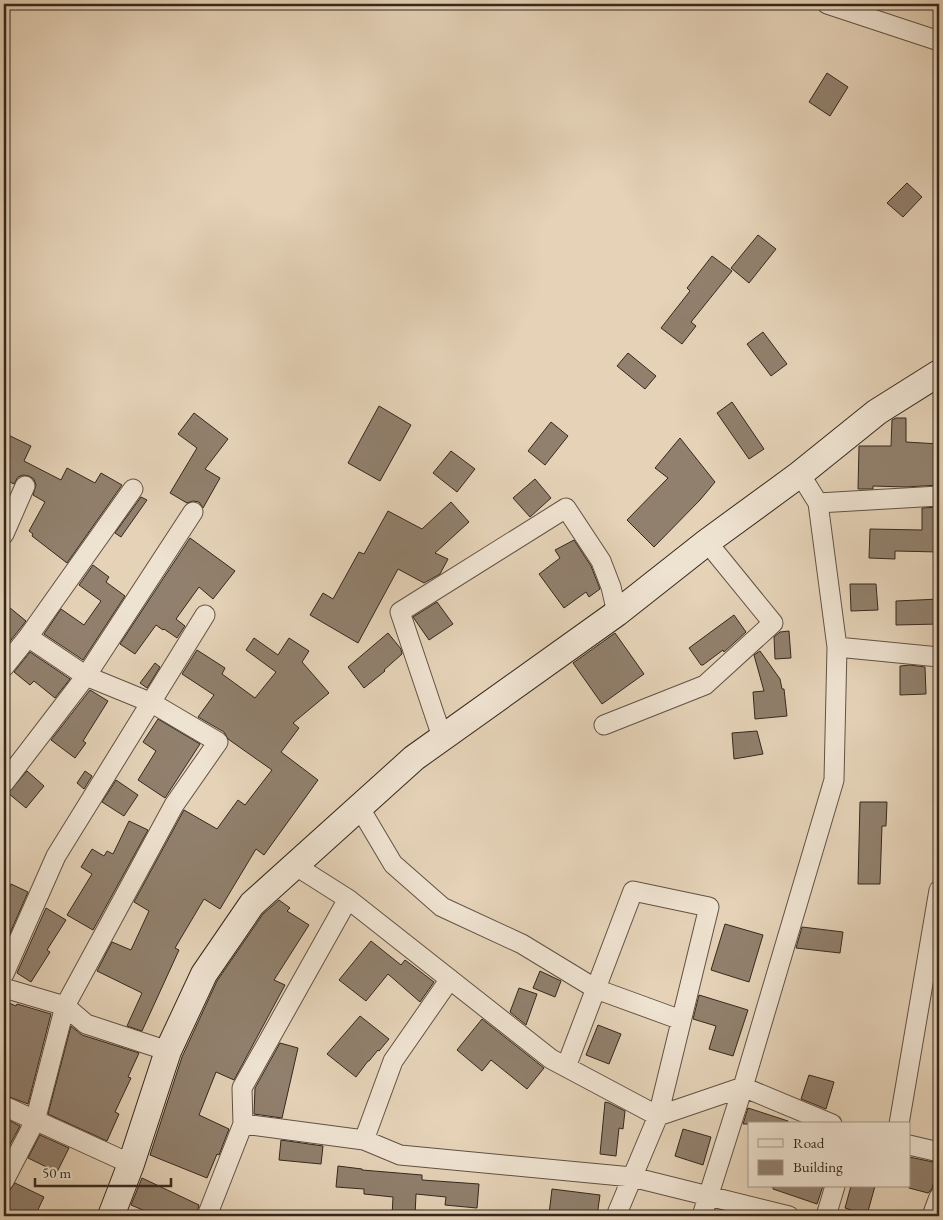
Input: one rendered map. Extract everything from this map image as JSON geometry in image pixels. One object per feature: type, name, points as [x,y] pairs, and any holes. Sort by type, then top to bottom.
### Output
[{"type":"main road","points":[[118,1214],[131,1164],[168,1051],[204,974],[252,904],[414,758],[617,613],[707,542],[800,474],[877,412],[939,373]]},
{"type":"street","points":[[827,4],[872,10],[939,41]]},
{"type":"street","points":[[702,1216],[743,1087],[834,780],[837,647],[818,503],[800,474]]},
{"type":"street","points":[[5,530],[26,486]]},
{"type":"street","points":[[4,667],[28,637],[133,489]]},
{"type":"street","points":[[818,503],[939,496]]},
{"type":"street","points":[[442,737],[400,612],[566,508],[601,561],[611,587],[617,613]]},
{"type":"street","points":[[4,783],[86,676],[193,512]]},
{"type":"street","points":[[604,725],[706,686],[773,624],[707,542]]},
{"type":"street","points":[[4,974],[56,856],[152,703],[205,614]]},
{"type":"street","points":[[4,1181],[34,1121],[65,1006],[174,805],[218,742],[152,703],[86,676],[28,637]]},
{"type":"street","points":[[837,647],[939,657]]},
{"type":"street","points":[[358,808],[393,864],[442,907],[522,944],[596,989],[681,1020]]},
{"type":"street","points":[[296,866],[348,899],[551,1059],[658,1116],[743,1087],[827,1122]]},
{"type":"street","points":[[566,1067],[634,890],[709,907],[658,1116],[616,1216]]},
{"type":"street","points":[[899,1122],[939,890]]},
{"type":"street","points":[[207,1216],[243,1124],[242,1088],[348,899]]},
{"type":"street","points":[[364,1140],[393,1061],[450,979]]},
{"type":"street","points":[[4,988],[65,1006],[86,1024],[168,1051]]},
{"type":"street","points":[[4,1106],[131,1164]]},
{"type":"street","points":[[243,1124],[364,1140],[400,1156],[632,1177],[789,1216]]},
{"type":"street","points":[[910,1145],[939,1152]]},
{"type":"street","points":[[826,1216],[834,1188]]},
{"type":"street","points":[[932,1216],[939,1197]]},
{"type":"building","points":[[827,73],[848,87],[830,116],[809,102]]},
{"type":"building","points":[[907,183],[922,197],[903,217],[887,203]]},
{"type":"building","points":[[758,235],[776,249],[749,283],[731,268]]},
{"type":"building","points":[[712,256],[732,271],[691,322],[696,326],[682,344],[661,328],[690,291],[687,288]]},
{"type":"building","points":[[763,332],[787,364],[771,376],[747,344]]},
{"type":"building","points":[[628,353],[656,376],[645,389],[617,366]]},
{"type":"building","points":[[732,402],[764,449],[749,459],[717,413]]},
{"type":"building","points":[[379,406],[411,425],[380,481],[348,463]]},
{"type":"building","points":[[194,413],[228,439],[205,469],[220,478],[203,508],[199,502],[187,503],[170,493],[197,448],[178,434]]},
{"type":"building","points":[[906,418],[906,442],[939,444],[939,485],[873,486],[873,489],[858,489],[859,446],[891,446],[892,420]]},
{"type":"building","points":[[551,422],[568,436],[545,465],[528,451]]},
{"type":"building","points":[[4,433],[31,446],[24,461],[61,480],[67,468],[95,483],[101,473],[122,485],[67,563],[32,536],[33,534],[29,531],[45,502],[33,495],[36,485],[34,479],[29,476],[23,475],[18,477],[14,484],[4,479]]},
{"type":"building","points":[[680,438],[715,482],[654,547],[627,520],[668,478],[655,468]]},
{"type":"building","points":[[451,451],[475,469],[457,492],[433,473]]},
{"type":"building","points":[[535,479],[551,498],[530,517],[513,498]]},
{"type":"building","points":[[141,497],[147,500],[121,537],[115,533]]},
{"type":"building","points":[[451,502],[469,522],[435,553],[448,559],[440,574],[424,583],[398,569],[358,643],[310,615],[323,593],[333,599],[359,552],[364,554],[388,511],[422,529]]},
{"type":"building","points":[[939,507],[939,552],[895,551],[895,559],[869,558],[870,529],[922,530],[922,508]]},
{"type":"building","points":[[190,538],[235,571],[213,599],[199,587],[176,619],[185,626],[177,638],[156,625],[135,654],[120,644]]},
{"type":"building","points":[[574,540],[591,566],[600,589],[589,597],[586,592],[564,608],[539,574],[560,558],[555,550]]},
{"type":"building","points":[[93,565],[109,577],[106,582],[125,596],[83,660],[44,634],[61,609],[84,625],[101,601],[79,585]]},
{"type":"building","points":[[850,584],[876,584],[878,610],[851,611]]},
{"type":"building","points":[[939,599],[939,624],[896,625],[896,601]]},
{"type":"building","points":[[437,602],[453,624],[429,640],[413,617]]},
{"type":"building","points":[[4,603],[26,621],[4,649]]},
{"type":"building","points":[[734,615],[746,632],[724,652],[723,650],[701,665],[689,648]]},
{"type":"building","points":[[789,631],[791,658],[775,659],[774,637],[780,632]]},
{"type":"building","points":[[388,633],[401,649],[402,654],[364,688],[348,667]]},
{"type":"building","points":[[615,633],[644,674],[602,704],[573,663]]},
{"type":"building","points":[[254,638],[278,655],[289,638],[309,651],[302,662],[329,693],[293,723],[299,728],[281,752],[318,780],[264,855],[256,849],[220,909],[204,899],[175,948],[179,950],[142,1031],[127,1026],[142,993],[97,971],[112,942],[131,950],[149,911],[134,902],[184,810],[217,829],[238,800],[245,805],[272,770],[228,739],[224,732],[198,717],[214,695],[182,674],[197,650],[225,668],[222,674],[255,698],[276,672],[246,650]]},
{"type":"building","points":[[760,651],[780,679],[782,689],[784,689],[787,716],[755,719],[753,692],[764,691],[754,655]]},
{"type":"building","points":[[30,652],[70,679],[55,698],[34,681],[30,685],[14,672]]},
{"type":"building","points":[[155,663],[160,667],[147,688],[140,683]]},
{"type":"building","points":[[900,666],[925,667],[926,694],[900,695]]},
{"type":"building","points":[[90,690],[108,701],[83,741],[86,743],[75,758],[51,740]]},
{"type":"building","points":[[158,719],[200,744],[165,798],[138,780],[156,751],[143,742]]},
{"type":"building","points":[[757,731],[763,754],[734,759],[732,733]]},
{"type":"building","points":[[27,771],[44,786],[26,808],[8,793]]},
{"type":"building","points":[[85,771],[92,776],[84,789],[77,783]]},
{"type":"building","points":[[116,780],[138,795],[124,816],[102,802]]},
{"type":"building","points":[[860,802],[887,802],[886,826],[882,826],[880,884],[858,884]]},
{"type":"building","points":[[129,821],[148,830],[93,930],[67,915],[92,874],[81,867],[92,849],[104,856],[107,851],[113,854]]},
{"type":"building","points":[[11,884],[28,892],[4,947],[4,899]]},
{"type":"building","points":[[279,900],[290,908],[287,911],[309,925],[274,980],[285,985],[234,1080],[216,1072],[199,1115],[229,1129],[219,1155],[217,1154],[207,1178],[150,1155],[182,1057],[217,981],[263,914]]},
{"type":"building","points":[[46,908],[66,920],[47,950],[50,952],[31,982],[17,973]]},
{"type":"building","points":[[725,924],[763,935],[749,982],[711,970]]},
{"type":"building","points":[[802,927],[843,932],[840,953],[796,948]]},
{"type":"building","points":[[371,941],[401,965],[405,960],[434,982],[420,1002],[388,974],[366,1001],[339,980]]},
{"type":"building","points":[[540,971],[561,981],[555,997],[533,988]]},
{"type":"building","points":[[519,988],[537,994],[526,1025],[510,1012]]},
{"type":"building","points":[[699,995],[748,1010],[733,1056],[709,1049],[716,1026],[693,1019]]},
{"type":"building","points":[[4,1001],[16,1006],[17,1004],[51,1014],[28,1104],[4,1095]]},
{"type":"building","points":[[360,1016],[389,1039],[356,1077],[327,1054]]},
{"type":"building","points":[[482,1019],[544,1068],[527,1089],[491,1060],[482,1071],[457,1050]]},
{"type":"building","points":[[598,1025],[621,1034],[609,1064],[586,1055]]},
{"type":"building","points":[[71,1026],[82,1035],[139,1053],[128,1077],[131,1078],[115,1112],[119,1114],[107,1141],[48,1114]]},
{"type":"building","points":[[280,1043],[298,1048],[282,1118],[254,1114],[255,1088]]},
{"type":"building","points":[[809,1075],[834,1082],[826,1109],[801,1099]]},
{"type":"building","points":[[605,1102],[625,1111],[623,1129],[619,1128],[616,1156],[600,1154]]},
{"type":"building","points":[[748,1108],[788,1121],[748,1122],[748,1124],[743,1124]]},
{"type":"building","points":[[4,1118],[20,1126],[8,1148],[4,1146]]},
{"type":"building","points":[[683,1129],[711,1137],[703,1165],[675,1156]]},
{"type":"building","points":[[40,1135],[69,1148],[57,1172],[28,1158]]},
{"type":"building","points":[[281,1140],[323,1146],[321,1164],[279,1160]]},
{"type":"building","points":[[910,1157],[938,1163],[932,1189],[928,1193],[909,1188]]},
{"type":"building","points":[[338,1166],[422,1175],[422,1180],[479,1184],[477,1208],[445,1205],[446,1197],[416,1194],[415,1216],[392,1216],[393,1197],[364,1194],[364,1189],[336,1187]]},
{"type":"building","points":[[142,1178],[199,1205],[196,1216],[157,1216],[131,1205]]},
{"type":"building","points":[[15,1183],[44,1197],[35,1216],[4,1216],[4,1192],[10,1190]]},
{"type":"building","points":[[773,1188],[822,1188],[817,1204]]},
{"type":"building","points":[[850,1188],[874,1188],[867,1215],[845,1208]]},
{"type":"building","points":[[552,1189],[600,1195],[597,1216],[549,1214]]}]
